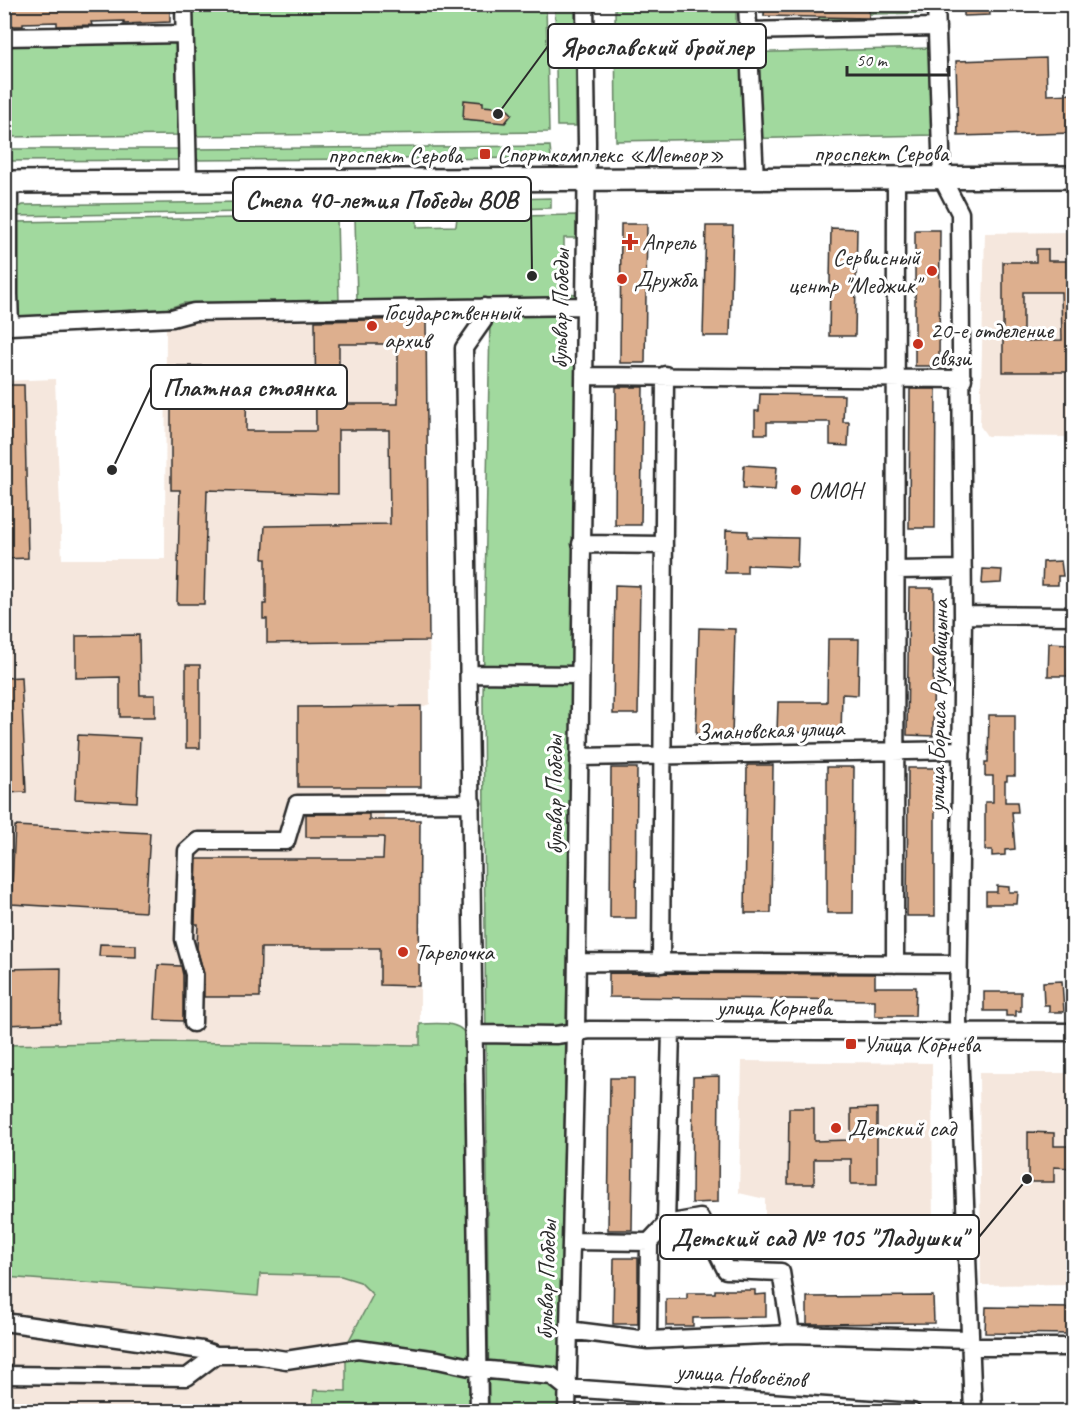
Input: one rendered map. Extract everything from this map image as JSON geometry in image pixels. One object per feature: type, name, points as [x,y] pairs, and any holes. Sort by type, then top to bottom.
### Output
[{"type":"main road","name":"проспект Серова","points":[[7,182],[1074,177]]},
{"type":"street","points":[[184,4],[188,181]]},
{"type":"street","name":"бульвар Победы","points":[[567,1412],[577,962],[585,306],[585,4]]},
{"type":"street","points":[[747,4],[754,180]]},
{"type":"street","name":"улица Бориса Рукавицына","points":[[936,4],[942,178],[960,213],[963,615],[958,1031],[973,1412]]},
{"type":"street","points":[[748,31],[937,27]]},
{"type":"street","points":[[4,37],[184,34]]},
{"type":"street","points":[[895,964],[896,178]]},
{"type":"street","points":[[7,182],[7,294],[10,326],[172,318],[194,312],[585,306]]},
{"type":"street","points":[[479,1412],[464,348],[483,321],[484,307]]},
{"type":"street","points":[[584,376],[665,375],[963,380]]},
{"type":"street","points":[[661,964],[665,375]]},
{"type":"street","points":[[581,544],[664,544]]},
{"type":"street","points":[[896,570],[963,569]]},
{"type":"street","points":[[963,615],[1074,616]]},
{"type":"street","points":[[470,674],[579,675]]},
{"type":"street","name":"Змановская улица","points":[[579,757],[962,750]]},
{"type":"street","points":[[193,1023],[194,974],[184,939],[187,851],[198,841],[286,841],[297,804],[472,803]]},
{"type":"street","points":[[577,962],[958,964]]},
{"type":"street","name":"улица Корнева","points":[[475,1034],[556,1035],[576,1031],[1074,1032]]},
{"type":"street","points":[[666,1224],[671,1031]]},
{"type":"street","points":[[648,1340],[650,1242],[666,1224],[700,1218],[726,1270],[782,1272],[791,1334]]},
{"type":"street","points":[[571,1241],[650,1242]]},
{"type":"street","points":[[4,1322],[202,1350],[216,1355],[255,1355],[286,1360],[358,1349],[438,1360],[479,1370],[552,1376],[567,1388]]},
{"type":"street","points":[[568,1330],[648,1340],[791,1334],[1074,1347]]},
{"type":"street","points":[[4,1375],[187,1377],[216,1355]]},
{"type":"street","name":"улица Новосёлов","points":[[567,1388],[912,1412]]},
{"type":"shaded area","points":[[1073,232],[1073,437],[987,436],[980,426],[985,233]]},
{"type":"shaded area","points":[[385,313],[404,313],[404,319],[426,319],[427,429],[421,430],[421,437],[428,436],[429,513],[417,513],[428,524],[430,704],[421,707],[384,787],[384,820],[420,820],[420,1045],[152,1042],[5,1045],[4,381],[55,379],[62,559],[165,559],[166,322],[384,319]]},
{"type":"shaded area","name":"Детский сад","points":[[742,1061],[932,1063],[933,1241],[765,1238],[765,1199],[739,1193]]},
{"type":"shaded area","points":[[979,1073],[1073,1073],[1073,1284],[981,1285]]},
{"type":"shaded area","points":[[259,1274],[342,1276],[360,1282],[373,1295],[346,1346],[346,1391],[314,1390],[312,1411],[5,1412],[4,1277],[258,1296]]},
{"type":"green space","points":[[187,5],[546,5],[549,132],[189,136]]},
{"type":"green space","points":[[555,5],[575,5],[576,126],[557,126]]},
{"type":"green space","points":[[615,5],[736,5],[736,47],[739,53],[931,48],[935,135],[616,141]]},
{"type":"green space","points":[[765,5],[924,5],[924,13],[869,14],[869,22],[820,22],[819,15],[764,16]]},
{"type":"green space","points":[[180,37],[182,135],[5,137],[4,41]]},
{"type":"green space","points":[[550,146],[551,158],[191,160],[190,149]]},
{"type":"green space","points":[[4,149],[184,149],[184,160],[5,161]]},
{"type":"green space","points":[[551,198],[551,208],[464,210],[463,205],[470,200]]},
{"type":"green space","points":[[404,200],[414,204],[415,209],[15,216],[17,208],[23,205]]},
{"type":"green space","points":[[576,215],[576,238],[564,238],[564,293],[577,294],[577,301],[457,302],[457,299],[357,301],[355,218],[417,216],[417,227],[456,226],[457,217]]},
{"type":"green space","points":[[337,216],[339,302],[184,303],[166,309],[17,322],[16,222]]},
{"type":"green space","points":[[498,314],[563,315],[563,364],[578,364],[559,1411],[489,1412],[483,698],[490,321]]},
{"type":"green space","points":[[420,1024],[455,1026],[465,1033],[467,1040],[467,1172],[473,1363],[346,1346],[373,1295],[360,1282],[341,1276],[260,1274],[258,1296],[5,1277],[4,1045],[152,1042],[420,1045]]},
{"type":"green space","points":[[346,1354],[471,1373],[471,1411],[312,1412],[314,1390],[346,1391]]},
{"type":"building","points":[[4,4],[170,4],[170,22],[124,24],[124,21],[91,22],[92,25],[57,26],[57,22],[4,26]]},
{"type":"building","points":[[765,4],[869,4],[869,18],[764,16]]},
{"type":"building","points":[[964,4],[989,4],[990,15],[964,16]]},
{"type":"building","points":[[1046,58],[1047,95],[1074,94],[1074,133],[958,136],[956,61]]},
{"type":"building","points":[[464,100],[483,102],[483,106],[506,108],[512,114],[505,123],[463,119]]},
{"type":"building","points":[[621,224],[647,224],[645,363],[620,363]]},
{"type":"building","points":[[706,226],[733,226],[730,336],[703,336]]},
{"type":"building","points":[[831,228],[857,229],[855,336],[829,336]]},
{"type":"building","points":[[915,230],[940,230],[939,366],[915,366]]},
{"type":"building","points":[[1036,249],[1048,249],[1048,261],[1074,261],[1074,372],[1003,372],[1003,262],[1036,262]],"holes":[[[1023,292],[1061,292],[1062,340],[1023,341]]]},
{"type":"building","points":[[426,319],[429,641],[267,643],[267,619],[263,619],[263,604],[266,604],[266,559],[263,559],[265,526],[390,524],[389,430],[338,430],[338,494],[207,490],[204,604],[177,604],[180,490],[171,490],[171,366],[247,366],[246,431],[316,431],[315,321]],"holes":[[[339,344],[398,344],[398,404],[339,404]]]},
{"type":"building","points":[[4,385],[24,385],[28,558],[4,559]]},
{"type":"building","points":[[616,387],[643,387],[641,525],[615,525]]},
{"type":"building","points":[[910,389],[936,389],[935,528],[909,528]]},
{"type":"building","points":[[760,394],[844,395],[843,422],[849,422],[848,446],[830,445],[830,422],[767,422],[767,434],[755,434],[755,411],[759,411]]},
{"type":"building","points":[[744,465],[777,467],[775,490],[743,488]]},
{"type":"building","points":[[726,530],[748,531],[748,537],[798,538],[797,567],[747,565],[747,573],[725,573]]},
{"type":"building","points":[[1061,561],[1063,576],[1058,576],[1058,585],[1042,585],[1043,562]]},
{"type":"building","points":[[983,569],[1002,570],[1001,583],[982,584]]},
{"type":"building","points":[[615,585],[640,586],[638,714],[613,714]]},
{"type":"building","points":[[909,588],[934,588],[933,736],[907,735]]},
{"type":"building","points":[[699,628],[735,629],[732,736],[696,735]]},
{"type":"building","points":[[139,635],[140,695],[155,695],[155,717],[120,717],[120,677],[76,678],[76,636]]},
{"type":"building","points":[[828,639],[859,639],[858,695],[842,694],[841,733],[777,732],[778,702],[827,702]]},
{"type":"building","points":[[1049,643],[1069,644],[1068,654],[1074,655],[1074,658],[1073,670],[1068,669],[1068,676],[1048,676]]},
{"type":"building","points":[[186,665],[200,665],[200,748],[186,748]]},
{"type":"building","points":[[21,677],[26,792],[4,793],[4,678]]},
{"type":"building","points":[[421,706],[421,787],[298,787],[298,707]]},
{"type":"building","points":[[989,715],[1015,715],[1015,776],[1007,776],[1007,781],[1005,781],[1005,802],[1017,802],[1018,812],[1012,812],[1015,849],[1005,850],[1005,855],[992,856],[992,850],[985,850],[985,802],[993,802],[993,776],[985,776],[985,762],[988,762]]},
{"type":"building","points":[[78,735],[140,738],[137,802],[75,799]]},
{"type":"building","points":[[747,765],[773,765],[771,913],[745,913]]},
{"type":"building","points":[[827,767],[854,767],[853,913],[827,913]]},
{"type":"building","points":[[611,768],[637,768],[636,918],[610,918]]},
{"type":"building","points":[[908,768],[935,768],[935,916],[907,916]]},
{"type":"building","points":[[306,814],[369,814],[369,820],[420,820],[419,986],[380,985],[380,948],[261,948],[260,997],[204,997],[204,974],[197,948],[198,924],[195,924],[197,859],[383,859],[384,837],[306,837]]},
{"type":"building","points":[[15,826],[150,833],[145,912],[11,904]]},
{"type":"building","points":[[997,886],[1009,887],[1009,892],[1018,892],[1017,904],[986,904],[986,892],[997,892]]},
{"type":"building","points":[[100,944],[136,945],[136,957],[99,956]]},
{"type":"building","points":[[158,965],[181,966],[183,1021],[155,1020]]},
{"type":"building","points":[[61,968],[60,1023],[4,1025],[4,969]]},
{"type":"building","points":[[609,973],[875,974],[875,987],[916,987],[915,1016],[875,1016],[875,1000],[609,997]]},
{"type":"building","points":[[1062,981],[1064,1012],[1049,1012],[1049,1005],[1044,1005],[1043,982]]},
{"type":"building","points":[[984,992],[1021,992],[1021,1011],[1016,1011],[1016,1016],[1006,1016],[1006,1011],[984,1011]]},
{"type":"building","points":[[719,1076],[718,1202],[692,1203],[693,1077]]},
{"type":"building","points":[[610,1078],[634,1078],[632,1230],[608,1230]]},
{"type":"building","points":[[789,1108],[814,1108],[814,1141],[851,1140],[851,1109],[877,1108],[877,1184],[851,1184],[851,1159],[814,1159],[814,1184],[788,1184]]},
{"type":"building","points":[[1028,1132],[1054,1133],[1054,1146],[1071,1146],[1072,1168],[1054,1167],[1054,1182],[1028,1182]]},
{"type":"building","points":[[614,1258],[638,1258],[638,1324],[613,1324]]},
{"type":"building","points":[[715,1290],[755,1290],[755,1295],[766,1294],[766,1317],[693,1318],[693,1326],[666,1326],[666,1299],[687,1299],[687,1293],[715,1293]]},
{"type":"building","points":[[933,1296],[934,1323],[807,1324],[807,1297]]},
{"type":"building","points":[[986,1307],[1074,1308],[1074,1334],[985,1333]]},
{"type":"place","name":"Ярославский бройлер","points":[[498,114]]},
{"type":"place","name":"Спорткомплекс «Метеор»","points":[[485,154]]},
{"type":"place","name":"Апрель","points":[[630,242]]},
{"type":"place","name":"Сервисный центр \"Меджик\"","points":[[932,271]]},
{"type":"place","name":"Стела 40-летия Победы ВОВ","points":[[532,276]]},
{"type":"place","name":"Дружба","points":[[622,279]]},
{"type":"place","name":"Государственный архив","points":[[372,326]]},
{"type":"place","name":"20-е отделение связи","points":[[918,344]]},
{"type":"place","name":"Платная стоянка","points":[[112,470]]},
{"type":"place","name":"ОМОН","points":[[796,490]]},
{"type":"place","name":"Тарелочка","points":[[403,952]]},
{"type":"place","name":"Улица Корнева","points":[[851,1044]]},
{"type":"place","name":"Детский сад","points":[[836,1128]]},
{"type":"place","name":"Детский сад № 105 \"Ладушки\"","points":[[1027,1179]]}]
